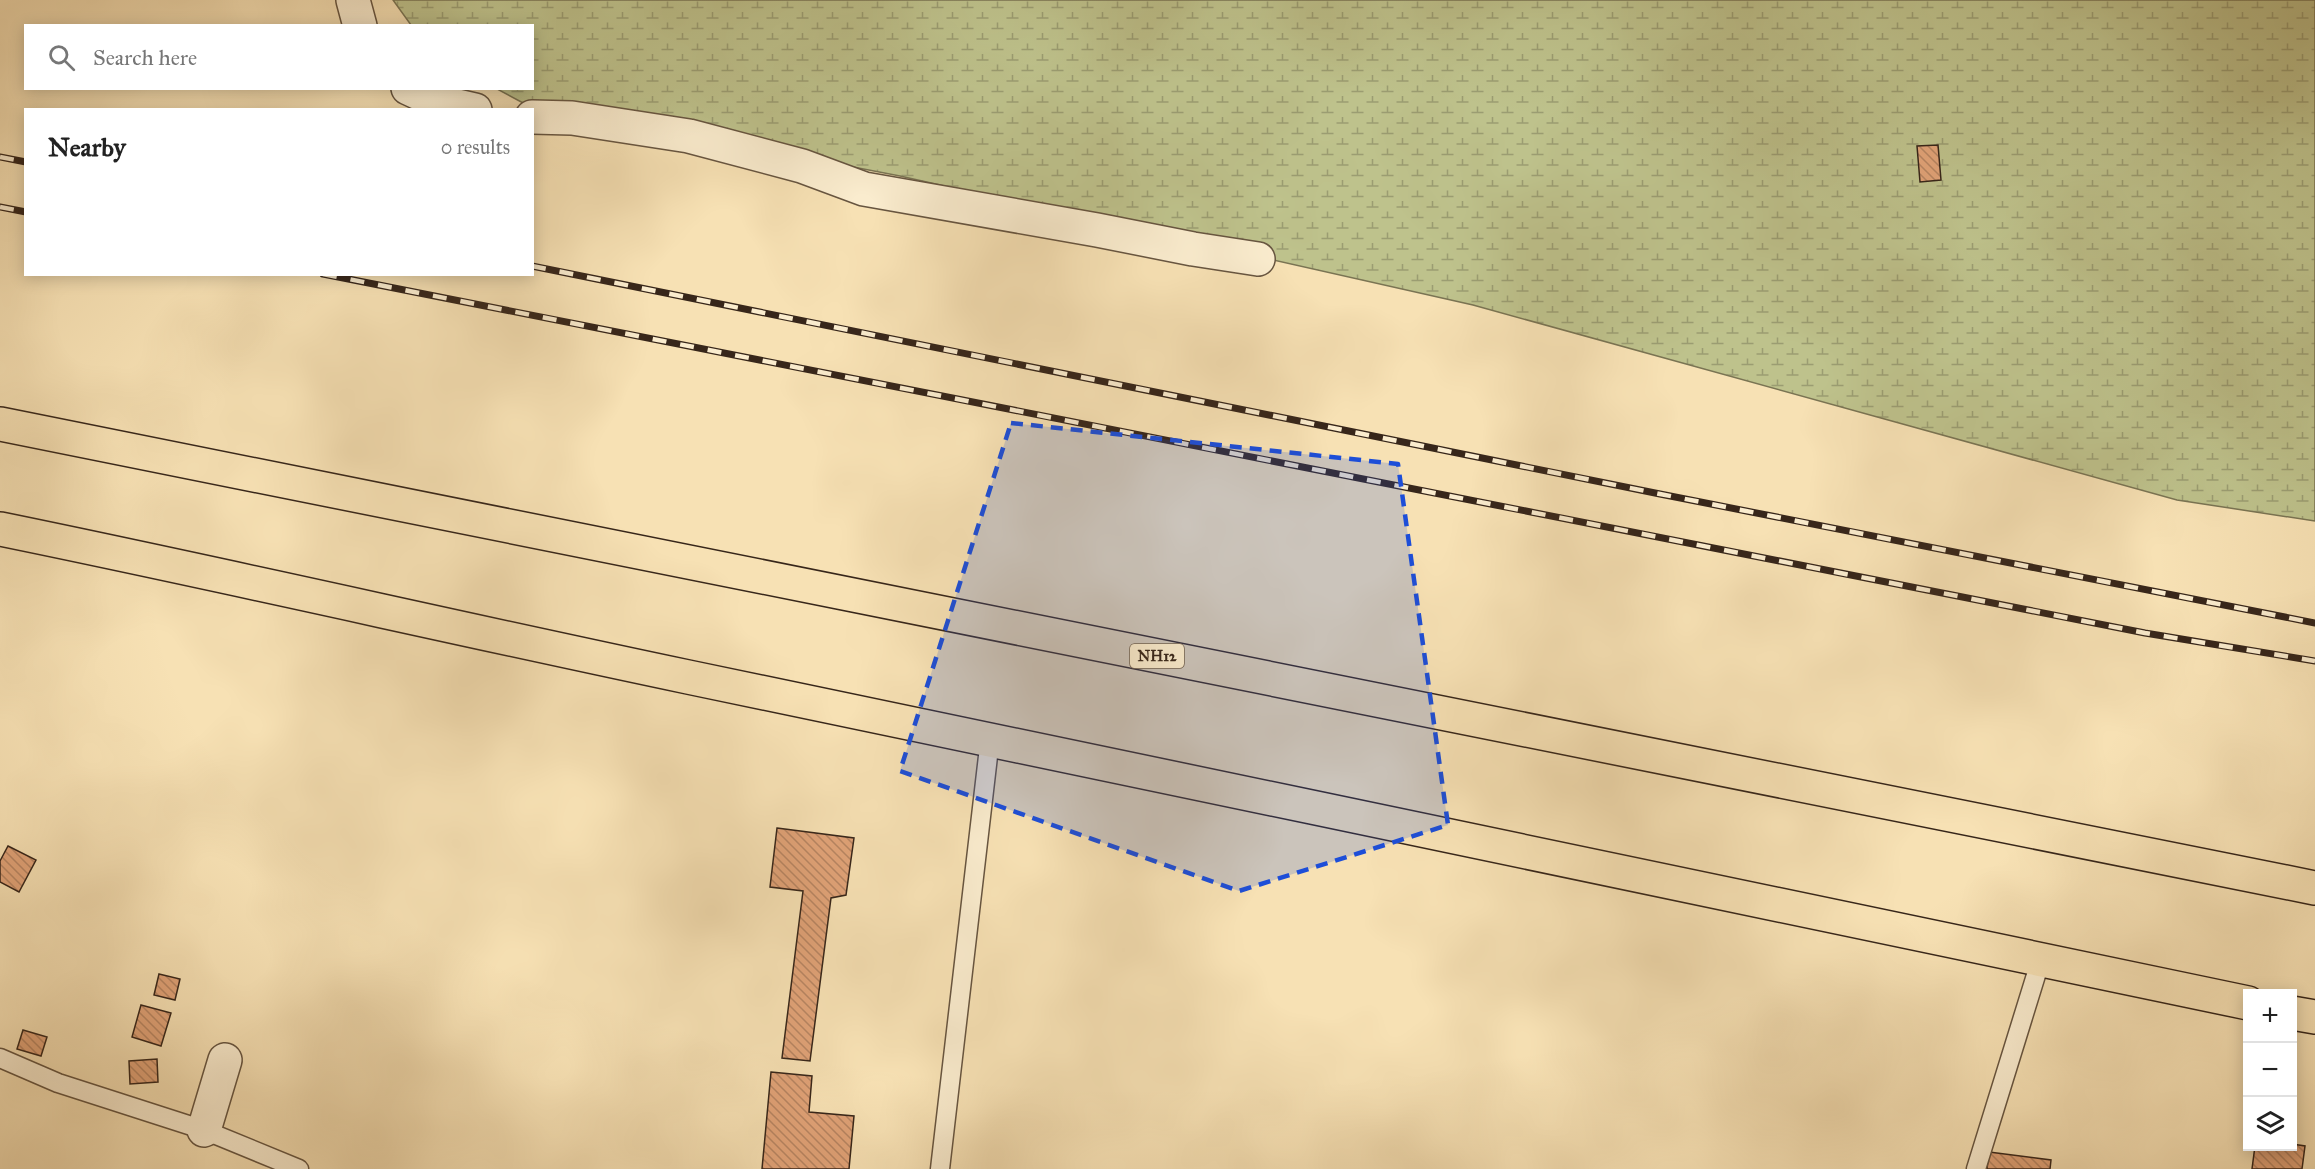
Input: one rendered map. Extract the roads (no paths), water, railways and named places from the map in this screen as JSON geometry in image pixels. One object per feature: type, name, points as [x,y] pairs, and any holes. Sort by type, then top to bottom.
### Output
[{"type":"highway","name":"NH12","points":[[0,424],[2315,888]]},
{"type":"highway","points":[[0,529],[195,569],[683,676],[2243,1002]]},
{"type":"highway","points":[[2297,1013],[2315,1017]]},
{"type":"street","points":[[353,0],[359,24]]},
{"type":"street","points":[[412,90],[436,101],[466,108]]},
{"type":"street","points":[[534,117],[572,118],[689,136],[802,166],[864,189],[1258,259]]},
{"type":"street","points":[[204,1130],[225,1060]]},
{"type":"lane","points":[[940,1169],[990,740]]},
{"type":"lane","points":[[1976,1169],[2041,959]]},
{"type":"lane","points":[[0,1058],[58,1083],[204,1130],[300,1169]]},
{"type":"railway","points":[[0,157],[24,162]]},
{"type":"railway","points":[[0,207],[24,212]]},
{"type":"railway","points":[[534,266],[1660,494],[2315,623]]},
{"type":"railway","points":[[333,276],[2145,633],[2315,661]]}]
